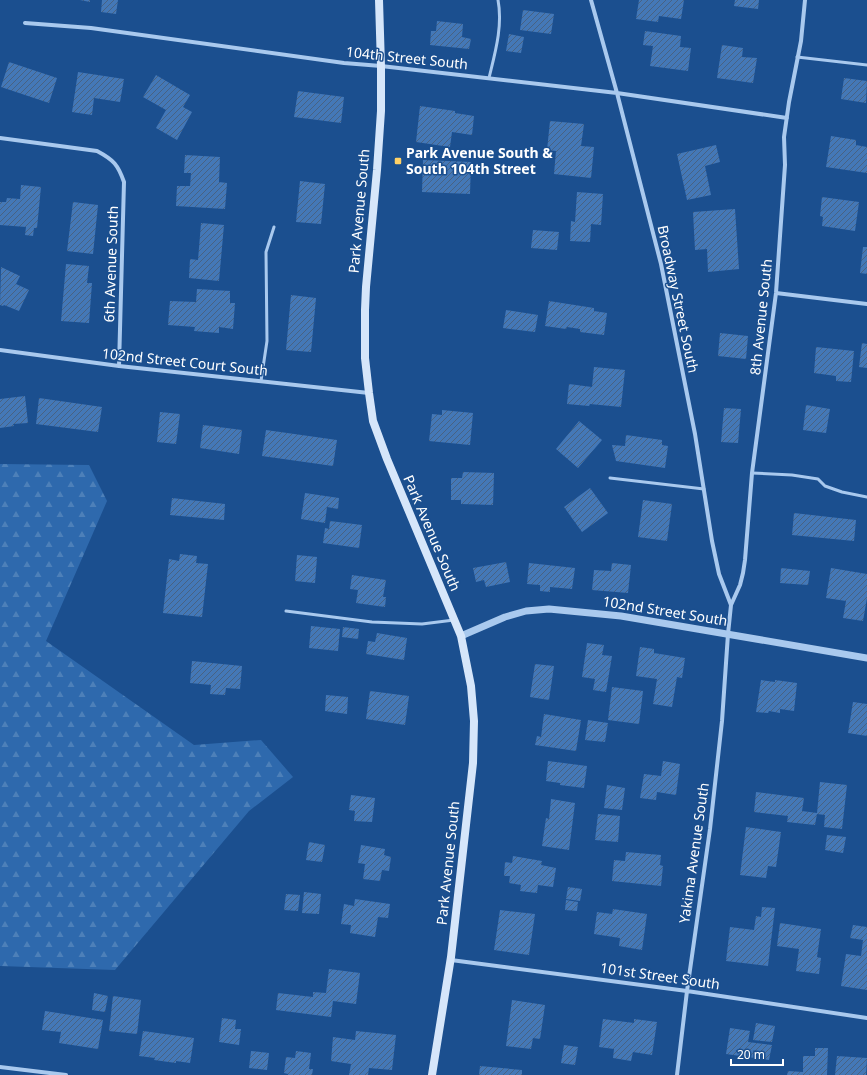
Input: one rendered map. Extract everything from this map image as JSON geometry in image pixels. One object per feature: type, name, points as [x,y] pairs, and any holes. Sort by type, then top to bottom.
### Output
[{"type":"main road","name":"Park Avenue South","points":[[379,0],[381,111],[365,302],[365,358],[369,393],[374,421],[387,459],[461,636],[471,686],[474,738],[472,771],[450,960],[432,1075]]},
{"type":"street","name":"Broadway Street South","points":[[591,0],[618,93],[661,264],[696,434],[712,541],[719,574],[731,605]]},
{"type":"street","name":"8th Avenue South","points":[[728,634],[731,605],[744,573],[752,473],[776,293],[785,165],[784,137],[801,41],[805,0]]},
{"type":"street","name":"104th Street South","points":[[25,23],[91,28],[344,63],[618,93],[787,118]]},
{"type":"street","name":"6th Avenue South","points":[[0,138],[98,151],[109,158],[117,166],[124,182],[119,366]]},
{"type":"street","points":[[776,293],[867,304]]},
{"type":"street","name":"102nd Street Court South","points":[[0,350],[119,366],[369,393]]},
{"type":"street","name":"102nd Street South","points":[[461,636],[505,617],[526,611],[549,609],[621,616],[867,658]]},
{"type":"street","name":"Yakima Avenue South","points":[[677,1075],[687,990],[710,829],[722,721],[728,634]]},
{"type":"street","name":"101st Street South","points":[[450,960],[687,990],[867,1018]]},
{"type":"street","points":[[0,1067],[66,1075]]},
{"type":"lane","points":[[489,78],[498,38],[498,0]]},
{"type":"lane","points":[[797,57],[867,65]]},
{"type":"lane","points":[[261,381],[267,342],[266,252],[274,227]]},
{"type":"lane","points":[[752,473],[792,475],[818,479],[825,486],[842,492],[867,497]]},
{"type":"lane","points":[[610,478],[704,489]]},
{"type":"lane","points":[[286,611],[387,622],[422,624],[454,620]]},
{"type":"green space","points":[[0,464],[89,465],[107,501],[46,641],[194,745],[261,740],[293,777],[249,811],[115,970],[0,966]]},
{"type":"building","points":[[102,0],[118,0],[116,14],[101,12]]},
{"type":"building","points":[[639,0],[684,0],[681,19],[659,16],[658,22],[636,19]]},
{"type":"building","points":[[735,0],[759,0],[758,9],[734,6]]},
{"type":"building","points":[[523,10],[554,14],[551,34],[520,30]]},
{"type":"building","points":[[437,21],[463,24],[462,37],[471,39],[469,49],[430,45],[431,31],[436,31]]},
{"type":"building","points":[[645,31],[681,36],[680,47],[691,48],[688,71],[650,66],[653,46],[643,45]]},
{"type":"building","points":[[509,34],[524,37],[521,53],[506,51]]},
{"type":"building","points":[[722,45],[743,48],[742,57],[757,58],[753,83],[717,78]]},
{"type":"building","points":[[9,62],[57,78],[49,103],[1,87]]},
{"type":"building","points":[[78,72],[124,79],[120,102],[94,98],[92,115],[72,112]]},
{"type":"building","points":[[156,75],[190,95],[183,107],[192,112],[177,140],[156,128],[166,110],[143,97]]},
{"type":"building","points":[[844,78],[867,81],[866,103],[841,99]]},
{"type":"building","points":[[298,91],[344,97],[341,123],[294,117]]},
{"type":"building","points":[[420,106],[455,111],[455,113],[474,116],[472,135],[452,132],[450,147],[416,142]]},
{"type":"building","points":[[550,121],[584,124],[581,146],[594,147],[591,178],[554,174],[556,151],[547,150]]},
{"type":"building","points":[[831,136],[856,140],[856,145],[867,147],[867,173],[826,167]]},
{"type":"building","points":[[716,145],[720,162],[705,166],[711,195],[687,200],[677,154]]},
{"type":"building","points":[[185,155],[220,157],[219,182],[227,183],[225,209],[176,206],[177,186],[190,186],[191,173],[184,173]]},
{"type":"building","points":[[423,160],[471,162],[470,194],[422,192]]},
{"type":"building","points":[[300,181],[325,184],[321,224],[296,222]]},
{"type":"building","points":[[21,185],[41,187],[37,228],[34,228],[33,236],[25,235],[26,227],[0,225],[0,202],[6,202],[7,198],[20,199]]},
{"type":"building","points":[[577,192],[603,194],[601,225],[591,224],[590,242],[570,241],[571,221],[575,222]]},
{"type":"building","points":[[822,197],[859,202],[855,231],[822,226],[823,217],[820,216]]},
{"type":"building","points":[[73,202],[98,205],[93,254],[67,251]]},
{"type":"building","points":[[735,209],[739,269],[708,272],[707,249],[695,250],[693,212]]},
{"type":"building","points":[[201,223],[224,225],[219,281],[189,278],[190,259],[198,260]]},
{"type":"building","points":[[533,230],[559,232],[557,250],[531,248]]},
{"type":"building","points":[[863,247],[867,247],[867,274],[860,273]]},
{"type":"building","points":[[66,264],[89,266],[87,283],[92,283],[89,323],[61,321]]},
{"type":"building","points":[[1,267],[20,276],[16,284],[29,290],[19,311],[4,305],[0,305]]},
{"type":"building","points":[[197,289],[230,291],[230,303],[235,303],[233,329],[219,327],[219,333],[194,331],[195,327],[168,325],[170,301],[196,302]]},
{"type":"building","points":[[291,295],[316,298],[311,352],[286,350]]},
{"type":"building","points":[[549,301],[594,308],[594,311],[607,313],[604,335],[580,332],[580,329],[567,327],[566,329],[545,326]]},
{"type":"building","points":[[506,310],[538,315],[535,332],[503,328]]},
{"type":"building","points":[[720,333],[748,336],[746,359],[718,356]]},
{"type":"building","points":[[862,343],[867,344],[867,368],[859,367]]},
{"type":"building","points":[[816,347],[854,351],[851,382],[836,381],[836,376],[814,373]]},
{"type":"building","points":[[594,367],[625,370],[621,407],[590,404],[589,406],[567,404],[569,384],[592,387]]},
{"type":"building","points":[[25,396],[28,423],[13,424],[14,426],[0,428],[0,399]]},
{"type":"building","points":[[39,398],[102,407],[98,432],[36,424]]},
{"type":"building","points":[[806,405],[830,409],[826,433],[803,430]]},
{"type":"building","points":[[724,408],[741,409],[738,443],[721,442]]},
{"type":"building","points":[[442,410],[473,413],[470,445],[429,441],[432,414],[442,415]]},
{"type":"building","points":[[160,412],[180,414],[176,444],[157,442]]},
{"type":"building","points":[[579,421],[602,440],[578,468],[556,449]]},
{"type":"building","points":[[203,425],[242,430],[239,454],[200,448]]},
{"type":"building","points":[[266,430],[337,440],[333,466],[262,456]]},
{"type":"building","points":[[626,435],[662,440],[662,445],[668,446],[665,468],[616,461],[612,445],[625,446]]},
{"type":"building","points":[[463,472],[494,473],[493,505],[461,504],[461,500],[451,500],[451,478],[462,478]]},
{"type":"building","points":[[590,488],[608,513],[582,532],[564,507]]},
{"type":"building","points":[[305,493],[339,498],[338,509],[327,507],[325,523],[301,519]]},
{"type":"building","points":[[172,498],[225,504],[224,520],[170,515]]},
{"type":"building","points":[[643,500],[672,504],[667,541],[638,537]]},
{"type":"building","points":[[794,513],[856,520],[854,541],[792,535]]},
{"type":"building","points":[[330,521],[362,525],[359,548],[323,543],[325,528],[329,529]]},
{"type":"building","points":[[180,554],[197,556],[196,563],[208,564],[202,617],[163,613],[169,559],[179,561]]},
{"type":"building","points":[[297,555],[317,557],[315,583],[295,581]]},
{"type":"building","points":[[506,562],[510,582],[486,587],[484,580],[476,582],[473,568]]},
{"type":"building","points":[[529,563],[575,568],[572,589],[550,587],[550,592],[540,591],[540,585],[527,584]]},
{"type":"building","points":[[612,563],[631,565],[628,593],[592,590],[594,570],[611,571]]},
{"type":"building","points":[[781,568],[810,571],[808,585],[780,583]]},
{"type":"building","points":[[831,568],[867,574],[867,598],[863,621],[843,618],[846,601],[826,598]]},
{"type":"building","points":[[352,575],[386,580],[383,597],[386,597],[385,607],[356,603],[358,590],[350,589]]},
{"type":"building","points":[[311,626],[340,629],[338,651],[309,648]]},
{"type":"building","points":[[343,627],[359,629],[358,639],[342,637]]},
{"type":"building","points":[[377,633],[407,638],[404,660],[366,654],[368,641],[375,642]]},
{"type":"building","points":[[587,643],[604,645],[602,655],[612,656],[606,692],[593,690],[595,679],[582,677]]},
{"type":"building","points":[[640,647],[654,649],[654,653],[685,658],[682,678],[677,677],[672,707],[653,704],[657,679],[636,676]]},
{"type":"building","points":[[192,661],[242,666],[240,689],[226,688],[225,695],[210,694],[211,685],[190,683]]},
{"type":"building","points":[[535,664],[554,666],[549,700],[530,697]]},
{"type":"building","points":[[761,680],[797,683],[794,711],[780,709],[780,713],[769,711],[768,713],[756,712]]},
{"type":"building","points":[[612,687],[643,691],[639,724],[608,720]]},
{"type":"building","points":[[370,691],[409,696],[405,725],[366,719]]},
{"type":"building","points":[[326,695],[348,697],[347,714],[325,711]]},
{"type":"building","points":[[853,702],[867,704],[867,736],[848,733]]},
{"type":"building","points":[[544,714],[581,720],[576,751],[535,745],[537,736],[541,737]]},
{"type":"building","points":[[588,720],[608,723],[605,742],[585,740]]},
{"type":"building","points":[[548,761],[587,766],[584,788],[560,785],[560,783],[546,781]]},
{"type":"building","points":[[663,761],[680,764],[676,795],[657,792],[656,800],[640,798],[644,774],[661,776]]},
{"type":"building","points":[[820,782],[847,785],[842,829],[824,827],[825,815],[817,814],[815,825],[787,822],[788,816],[754,812],[756,792],[804,798],[802,811],[817,813]]},
{"type":"building","points":[[607,785],[625,788],[622,810],[604,808]]},
{"type":"building","points":[[351,795],[375,798],[372,822],[354,821],[355,811],[349,810]]},
{"type":"building","points":[[551,799],[575,803],[569,850],[542,846],[546,818],[549,819]]},
{"type":"building","points":[[598,814],[620,816],[618,842],[595,840]]},
{"type":"building","points":[[746,827],[781,832],[776,867],[768,866],[766,878],[740,875]]},
{"type":"building","points":[[827,835],[846,837],[843,853],[825,850]]},
{"type":"building","points":[[309,842],[325,845],[322,862],[306,860]]},
{"type":"building","points":[[361,845],[385,849],[384,855],[391,857],[389,871],[382,870],[380,881],[363,879],[365,864],[358,863]]},
{"type":"building","points":[[626,852],[661,855],[660,865],[663,866],[661,886],[612,881],[614,860],[625,861]]},
{"type":"building","points":[[513,856],[542,861],[541,865],[556,868],[553,887],[538,885],[537,893],[520,891],[521,885],[509,883],[510,876],[504,876],[505,862],[512,863]]},
{"type":"building","points":[[568,887],[582,889],[580,901],[566,899]]},
{"type":"building","points":[[304,892],[321,894],[319,914],[302,913]]},
{"type":"building","points":[[286,894],[300,895],[298,911],[284,910]]},
{"type":"building","points":[[355,899],[390,904],[388,918],[378,917],[375,937],[350,933],[351,925],[341,924],[344,904],[354,906]]},
{"type":"building","points":[[566,900],[578,902],[577,911],[565,910]]},
{"type":"building","points":[[762,907],[775,908],[768,966],[726,961],[730,927],[754,930],[756,916],[761,917]]},
{"type":"building","points":[[613,909],[647,914],[642,950],[619,946],[620,938],[594,934],[597,912],[612,914]]},
{"type":"building","points":[[500,910],[535,914],[529,955],[494,950]]},
{"type":"building","points":[[780,923],[821,929],[817,957],[821,958],[819,974],[796,971],[799,949],[777,946]]},
{"type":"building","points":[[853,925],[867,927],[867,990],[841,986],[846,954],[861,956],[863,940],[850,938]]},
{"type":"building","points":[[329,969],[360,973],[356,1004],[333,1001],[331,1017],[276,1010],[278,993],[313,997],[313,992],[326,993]]},
{"type":"building","points":[[94,993],[108,996],[105,1012],[92,1010]]},
{"type":"building","points":[[113,996],[141,1000],[137,1034],[109,1031]]},
{"type":"building","points":[[512,1000],[545,1005],[540,1039],[533,1038],[531,1049],[506,1046]]},
{"type":"building","points":[[45,1011],[103,1020],[98,1049],[59,1043],[61,1032],[42,1030]]},
{"type":"building","points":[[222,1018],[236,1020],[235,1029],[241,1029],[239,1045],[219,1042]]},
{"type":"building","points":[[603,1019],[634,1023],[634,1019],[657,1022],[652,1055],[633,1052],[631,1061],[613,1058],[614,1049],[599,1047]]},
{"type":"building","points":[[756,1023],[775,1026],[772,1042],[753,1040]]},
{"type":"building","points":[[730,1028],[750,1031],[748,1042],[772,1045],[769,1060],[726,1054]]},
{"type":"building","points":[[143,1031],[194,1038],[190,1063],[154,1060],[155,1058],[139,1056]]},
{"type":"building","points":[[356,1031],[396,1035],[392,1070],[369,1068],[368,1075],[349,1075],[351,1064],[331,1061],[333,1037],[355,1040]]},
{"type":"building","points":[[564,1045],[578,1047],[575,1065],[561,1063]]},
{"type":"building","points":[[815,1048],[828,1048],[827,1075],[787,1075],[788,1071],[803,1072],[803,1056],[815,1056]]},
{"type":"building","points":[[251,1051],[269,1053],[267,1070],[249,1068]]},
{"type":"building","points":[[296,1051],[311,1053],[309,1069],[313,1069],[312,1075],[288,1075],[284,1073],[286,1057],[295,1058]]},
{"type":"building","points":[[837,1056],[867,1058],[866,1075],[835,1075]]},
{"type":"building","points":[[480,1066],[522,1070],[522,1075],[479,1075]]},
{"type":"place","name":"Park Avenue South & South 104th Street","points":[[398,161]]}]
